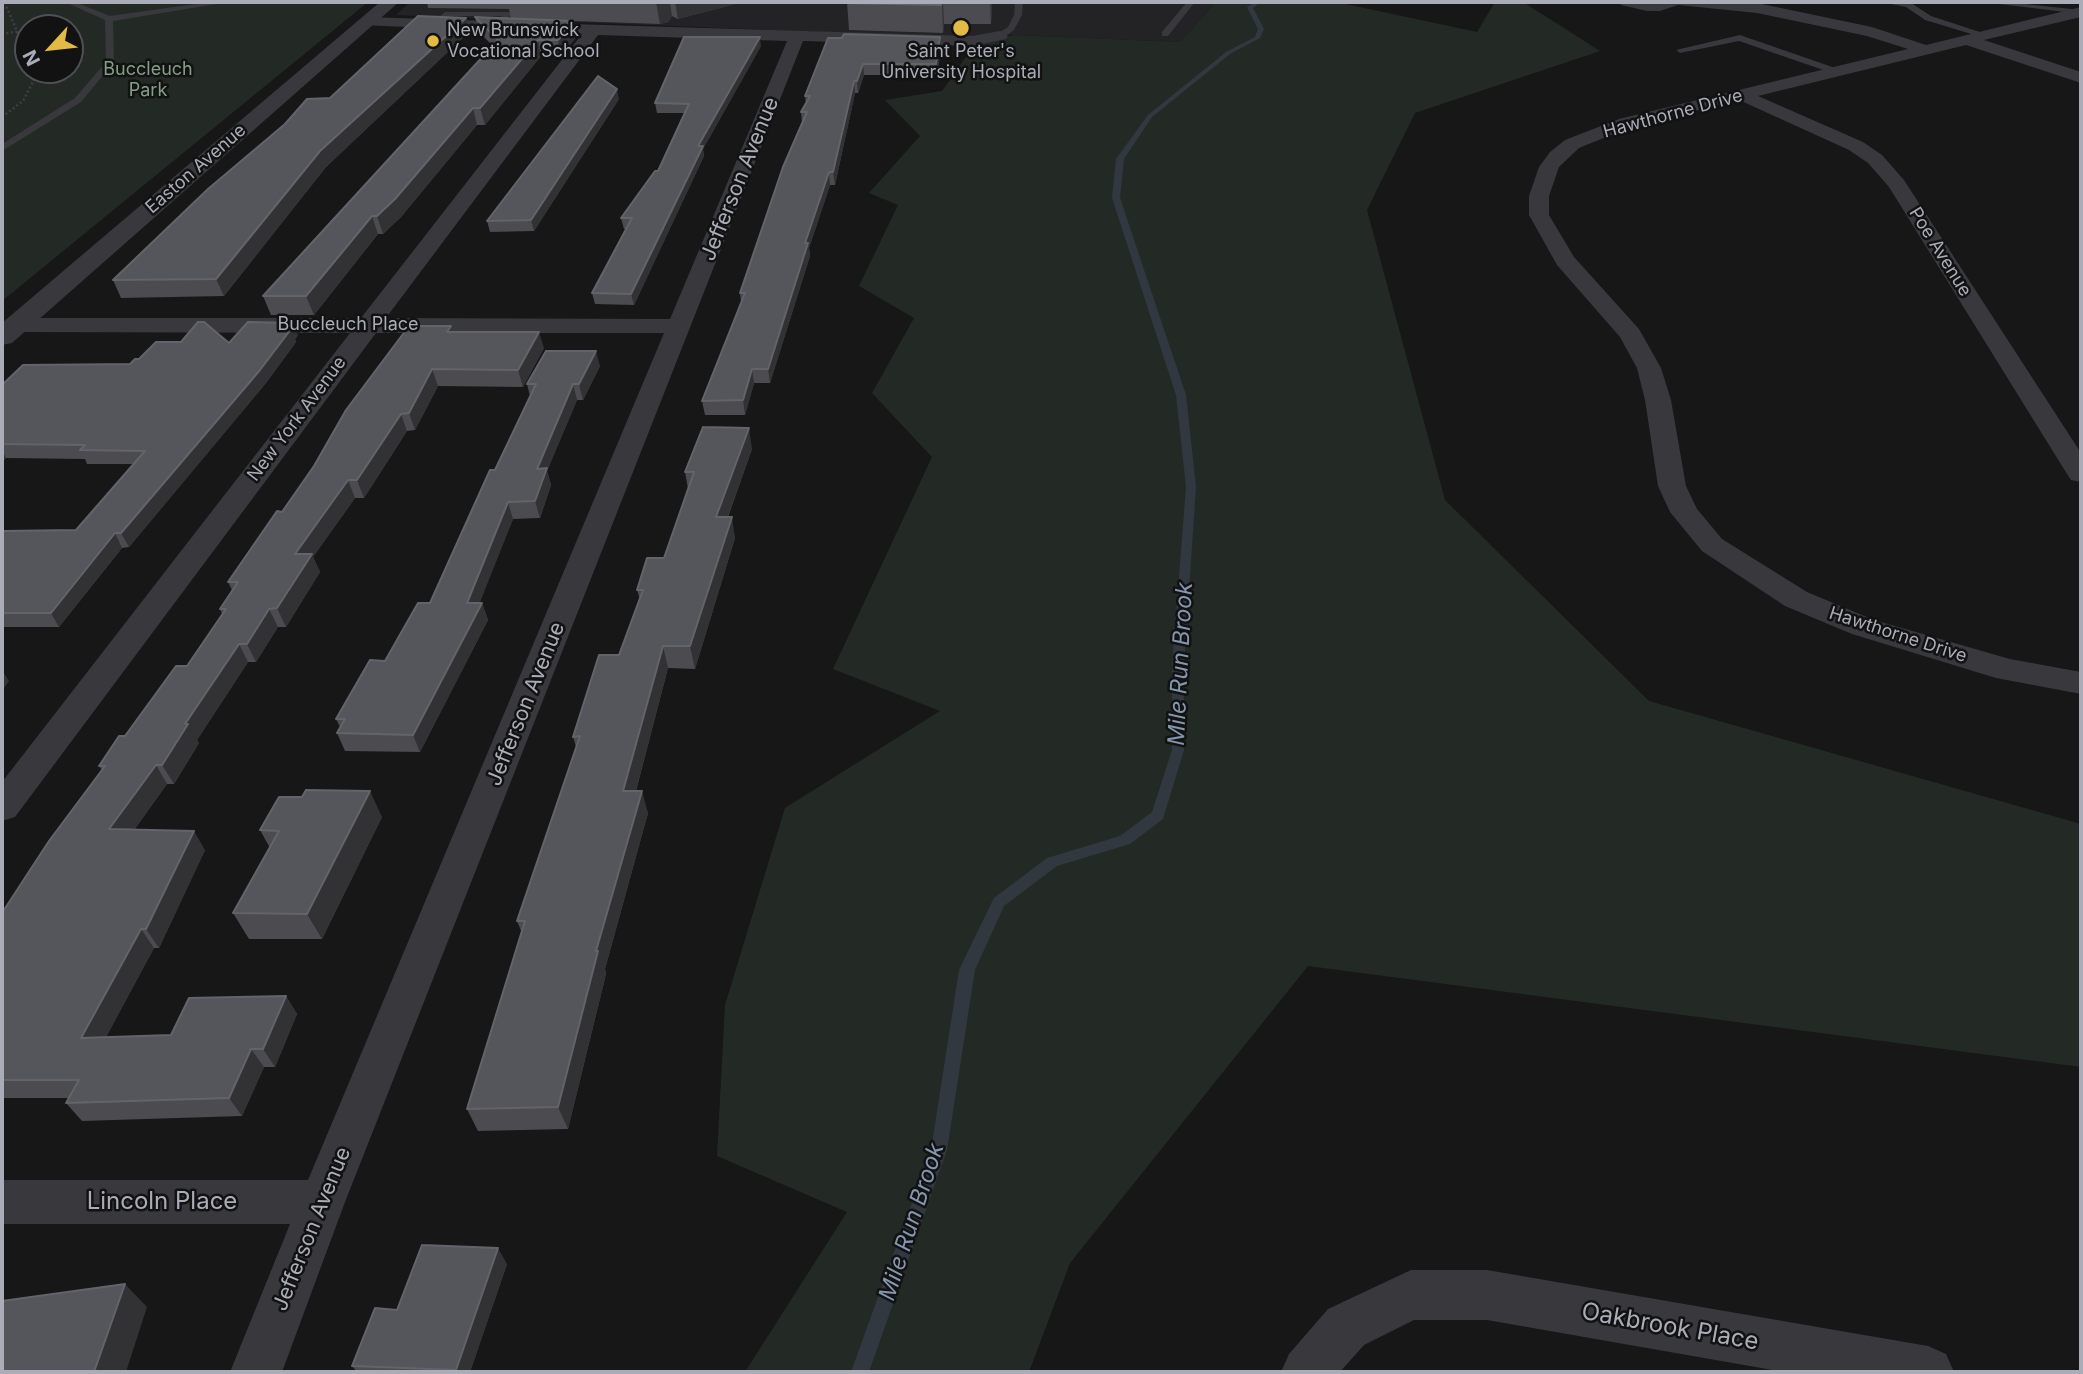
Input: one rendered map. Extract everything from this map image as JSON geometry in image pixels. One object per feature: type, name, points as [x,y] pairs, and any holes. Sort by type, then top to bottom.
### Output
[{"type":"street","name":"Easton Avenue","points":[[8,331],[390,2]]},
{"type":"street","points":[[1626,2],[1647,6],[1674,2]]},
{"type":"street","points":[[1684,2],[1757,8],[1817,19],[1872,32],[1929,51]]},
{"type":"street","name":"Hawthorne Drive","points":[[2081,12],[1979,39],[1625,123],[1572,144],[1549,167],[1539,196],[1539,215],[1565,260],[1631,334],[1649,368],[1658,400],[1672,486],[1684,512],[1712,544],[1796,599],[1863,627],[2008,670],[2081,683]]},
{"type":"street","points":[[367,22],[972,41],[1000,36]]},
{"type":"street","name":"New York Avenue","points":[[2,808],[593,30]]},
{"type":"street","name":"Jefferson Avenue","points":[[256,1372],[322,1202],[797,37]]},
{"type":"street","points":[[1979,39],[2081,78]]},
{"type":"street","name":"Poe Avenue","points":[[1742,95],[1856,146],[1875,159],[1897,184],[2081,474]]},
{"type":"street","name":"Buccleuch Place","points":[[8,331],[368,325],[680,326]]},
{"type":"street","name":"Lincoln Place","points":[[2,1202],[322,1202]]},
{"type":"street","name":"Oakbrook Place","points":[[1307,1372],[1346,1327],[1411,1295],[1487,1295],[1928,1372]]},
{"type":"lane","points":[[69,2],[109,19],[225,2]]},
{"type":"lane","points":[[1000,36],[1011,28],[1018,15],[1019,2]]},
{"type":"lane","points":[[1165,34],[1191,2]]},
{"type":"lane","points":[[1885,2],[1909,5],[1928,18],[1979,39]]},
{"type":"lane","points":[[1992,2],[2081,12]]},
{"type":"lane","points":[[2,148],[78,100],[110,61],[109,19]]},
{"type":"lane","points":[[1680,50],[1740,37],[1838,72]]},
{"type":"path","points":[[2,5],[7,8],[14,23]]},
{"type":"path","points":[[2,118],[23,101],[32,84]]},
{"type":"shaded area","name":"Saint Peter's University Hospital","points":[[410,2],[1216,2],[1180,42],[1014,35],[974,38],[396,15]]},
{"type":"green space","name":"Buccleuch Park","points":[[2,2],[368,2],[2,301]]},
{"type":"green space","points":[[1216,2],[1336,2],[1477,32],[1495,2],[1523,2],[1600,51],[1415,113],[1367,210],[1445,500],[1649,701],[2081,824],[2081,1067],[1308,966],[1070,1263],[1029,1372],[745,1372],[847,1212],[717,1156],[725,1005],[785,808],[940,711],[833,669],[932,457],[872,393],[914,318],[859,286],[898,205],[869,193],[920,136],[885,100],[942,91],[975,44],[1014,35],[1180,42]]},
{"type":"building","points":[[847,2],[942,2],[941,5]]},
{"type":"building","points":[[418,16],[466,18],[320,151],[216,279],[113,280],[208,189],[285,124],[307,99],[330,98]]},
{"type":"building","points":[[475,17],[574,21],[558,40],[538,40],[480,108],[473,108],[395,199],[377,216],[372,216],[306,296],[263,296],[498,40]]},
{"type":"building","points":[[844,34],[940,37],[936,64],[863,64],[857,81],[854,81],[833,172],[829,172],[805,243],[808,243],[768,369],[752,369],[743,400],[702,401],[745,293],[740,293],[783,167],[807,112],[801,112],[810,96],[805,96],[828,38],[842,38]]},
{"type":"building","points":[[684,37],[760,37],[698,146],[703,146],[631,294],[592,293],[632,218],[621,218],[655,171],[658,171],[689,104],[655,103]]},
{"type":"building","points":[[598,76],[617,89],[531,220],[487,221]]},
{"type":"building","points":[[198,322],[204,322],[229,343],[248,322],[292,323],[287,329],[291,329],[260,370],[121,533],[115,533],[51,613],[2,613],[2,531],[76,530],[145,451],[80,450],[85,445],[2,444],[2,385],[23,365],[130,364],[156,342],[181,342]]},
{"type":"building","points":[[409,326],[451,326],[447,332],[539,332],[518,370],[432,369],[409,413],[401,414],[357,480],[348,480],[295,554],[312,554],[277,608],[269,609],[247,644],[239,644],[185,724],[188,724],[162,765],[156,765],[109,829],[194,831],[146,929],[141,929],[81,1038],[171,1035],[189,998],[286,996],[263,1049],[251,1049],[229,1098],[66,1103],[79,1080],[2,1080],[2,913],[49,841],[105,766],[99,766],[119,736],[125,736],[176,666],[187,666],[226,609],[220,609],[238,582],[228,582],[277,511],[282,512],[314,466],[346,410]]},
{"type":"building","points":[[546,351],[596,351],[579,384],[573,384],[537,469],[547,468],[535,501],[508,502],[467,603],[482,603],[413,735],[337,733],[345,719],[336,719],[370,660],[385,661],[418,603],[430,603],[490,470],[495,470],[536,384],[527,384]]},
{"type":"building","points":[[703,427],[749,428],[716,517],[732,517],[690,646],[663,646],[623,791],[642,791],[596,951],[558,1107],[467,1109],[525,921],[517,921],[580,736],[573,737],[599,655],[619,655],[643,590],[637,590],[647,558],[664,558],[694,472],[685,472]]},
{"type":"building","points":[[306,790],[370,791],[307,914],[233,913],[279,831],[260,830],[279,797],[302,797]]},
{"type":"building","points":[[422,1245],[498,1248],[456,1370],[352,1366],[375,1308],[397,1310]]},
{"type":"building","points":[[125,1284],[94,1372],[2,1372],[2,1301]]},
{"type":"waterway","name":"Mile Run Brook","points":[[860,1372],[939,1150],[967,970],[999,902],[1052,862],[1125,840],[1158,815],[1178,750],[1178,665],[1191,487],[1181,395],[1116,198],[1120,159],[1150,116],[1228,53],[1257,38],[1261,29],[1250,7],[1258,2]]},
{"type":"place","name":"Saint Peter's University Hospital","points":[[961,28]]},
{"type":"place","name":"New Brunswick Vocational School","points":[[433,41]]}]
